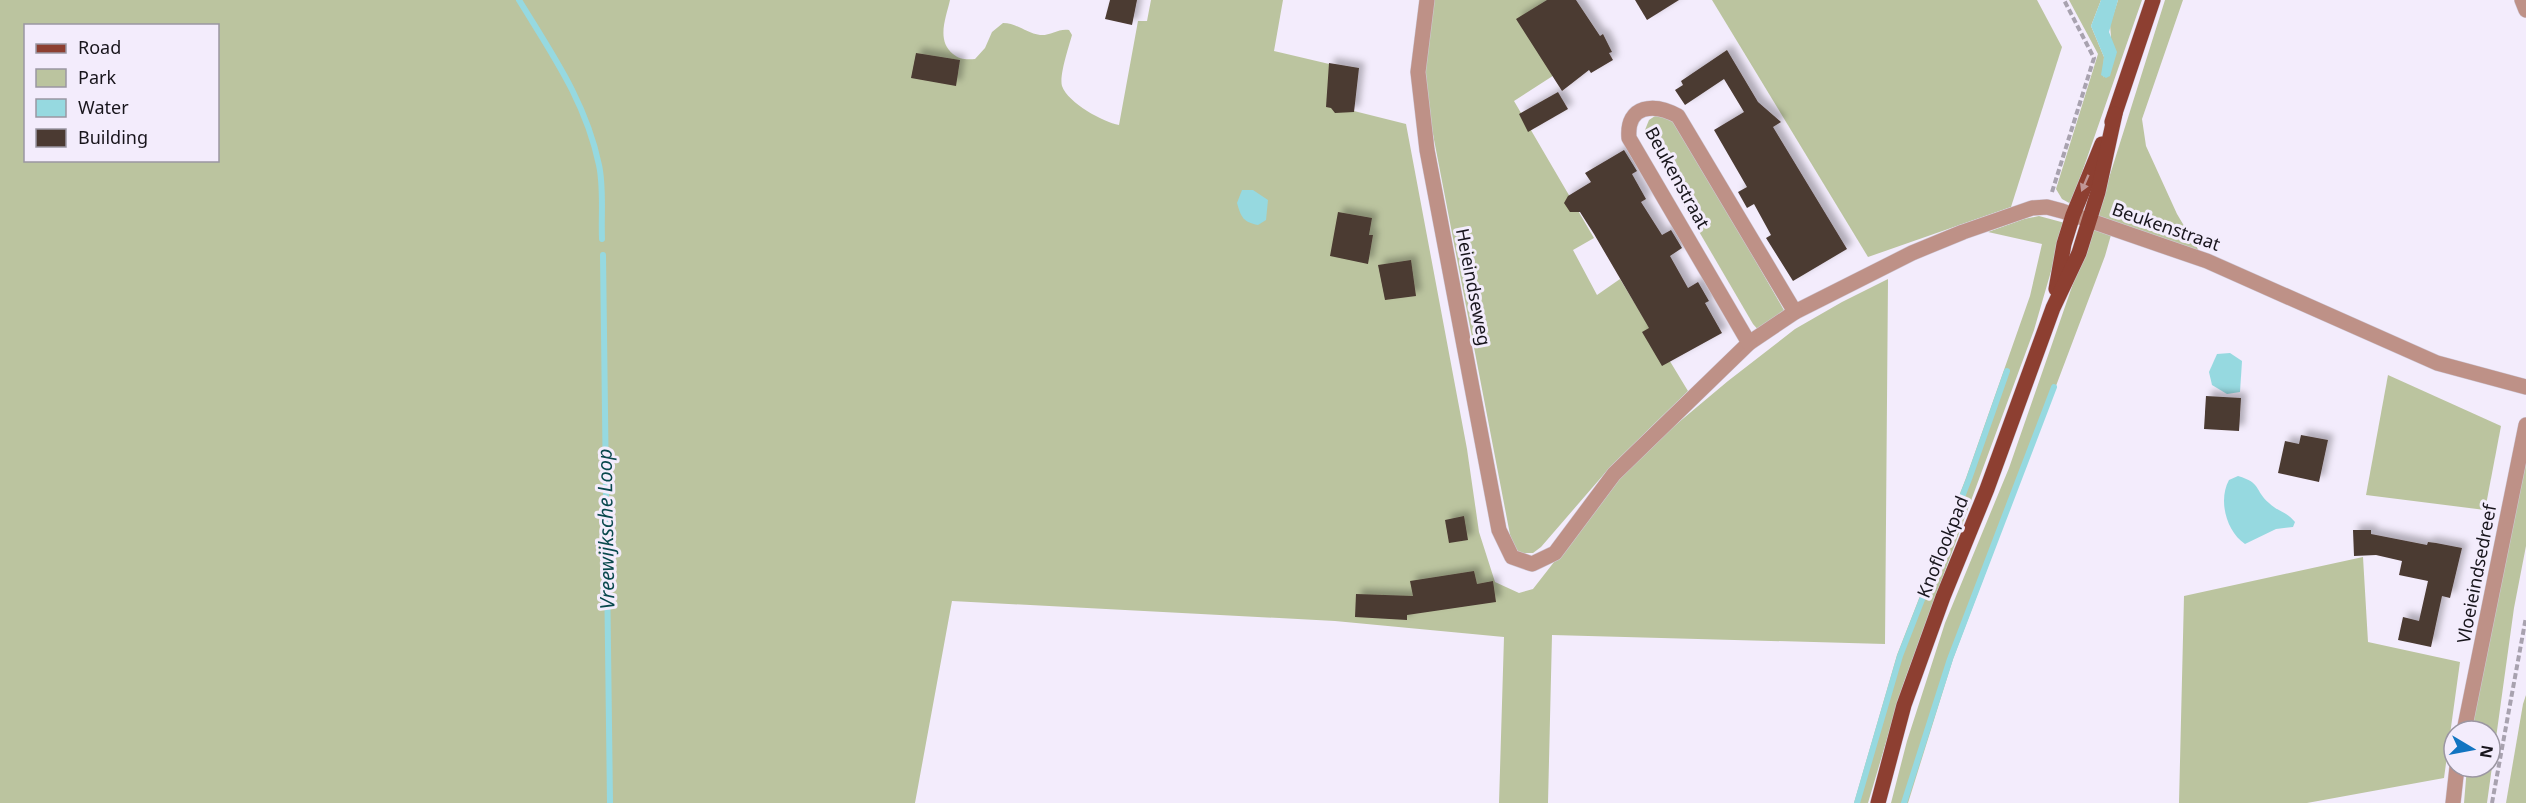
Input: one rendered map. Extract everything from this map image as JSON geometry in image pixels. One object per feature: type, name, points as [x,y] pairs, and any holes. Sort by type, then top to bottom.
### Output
[{"type":"main road","name":"Knoflookpad","points":[[2053,308],[2064,244],[2073,214],[2115,114],[2153,0]]},
{"type":"main road","name":"Knoflookpad","points":[[1878,803],[1904,705],[1943,597],[1987,489],[2053,308],[2079,253],[2098,192],[2115,114]]},
{"type":"street","name":"Heieindseweg","points":[[1427,0],[1418,72],[1427,150],[1499,530],[1512,557],[1532,564]]},
{"type":"street","points":[[2522,0],[2526,10]]},
{"type":"street","name":"Beukenstraat","points":[[1749,343],[1629,138],[1628,126],[1634,115],[1652,107],[1664,108],[1678,116],[1795,312]]},
{"type":"street","name":"Beukenstraat","points":[[1532,564],[1555,552],[1614,474],[1749,343],[1795,312],[1942,240],[2032,208],[2047,207],[2073,214],[2174,248],[2437,363],[2526,387]]},
{"type":"street","name":"Vloeieindsedreef","points":[[2466,719],[2526,425]]},
{"type":"street","points":[[2453,803],[2456,779]]},
{"type":"path","points":[[2047,207],[2094,57],[2064,0]]},
{"type":"path","points":[[2492,803],[2526,617]]},
{"type":"green space","points":[[0,0],[950,0],[944,28],[945,42],[953,54],[963,59],[975,59],[985,48],[992,32],[1003,23],[1040,35],[1069,30],[1072,35],[1063,68],[1062,86],[1078,105],[1104,120],[1119,125],[1138,21],[1147,21],[1151,0],[1283,0],[1274,51],[1342,67],[1330,105],[1406,124],[1467,449],[1479,532],[1495,582],[1519,593],[1533,589],[1618,480],[1660,438],[1795,329],[1888,279],[1885,644],[1552,635],[1548,803],[1499,803],[1504,637],[1335,621],[952,601],[915,803],[0,803]]},
{"type":"green space","points":[[1432,0],[1556,0],[1562,70],[1514,101],[1594,238],[1573,250],[1597,295],[1620,279],[1688,391],[1611,466],[1541,547],[1533,553],[1520,553],[1512,545],[1421,72]]},
{"type":"green space","points":[[1712,0],[2037,0],[2062,47],[2011,207],[1868,257]]},
{"type":"green space","points":[[2069,0],[2101,0],[2091,26],[2104,57],[2103,78],[2111,37],[2110,25],[2118,0],[2142,0],[2071,204],[2062,199],[2056,189],[2098,54]]},
{"type":"green space","points":[[2165,0],[2183,0],[2142,119],[2146,146],[2177,214],[2199,251],[2097,216]]},
{"type":"green space","points":[[1664,110],[1672,115],[1785,312],[1760,332],[1753,324],[1680,199],[1645,130],[1649,120]]},
{"type":"green space","points":[[2039,216],[2065,223],[2034,330],[1903,685],[1868,803],[1854,803],[1897,655],[1966,478],[2030,296],[2042,244],[1988,232]]},
{"type":"green space","points":[[2092,229],[2111,235],[2105,256],[1953,659],[1908,803],[1891,803],[1907,741],[1945,623],[2009,468]]},
{"type":"green space","points":[[2388,375],[2501,426],[2485,510],[2366,495]]},
{"type":"green space","points":[[2526,430],[2526,546],[2514,608],[2499,719],[2472,719]]},
{"type":"green space","points":[[2363,557],[2368,642],[2460,662],[2452,719],[2442,719],[2442,778],[2307,803],[2179,803],[2184,596]]},
{"type":"green space","points":[[2526,695],[2526,803],[2506,803],[2523,704]]},
{"type":"green space","points":[[2466,779],[2490,779],[2487,803],[2464,803]]},
{"type":"water","points":[[2101,0],[2118,0],[2109,32],[2117,52],[2110,76],[2106,78],[2101,75],[2104,57],[2091,26]]},
{"type":"water","points":[[1242,190],[1253,190],[1268,200],[1266,220],[1258,225],[1243,218],[1240,212],[1237,203]]},
{"type":"water","points":[[2230,353],[2242,361],[2240,392],[2227,394],[2212,385],[2209,372],[2217,354]]},
{"type":"water","points":[[2238,476],[2251,481],[2269,503],[2292,518],[2295,522],[2293,527],[2276,529],[2245,544],[2238,538],[2226,515],[2224,497],[2229,480]]},
{"type":"building","points":[[1110,0],[1137,0],[1132,25],[1105,19]]},
{"type":"building","points":[[1547,0],[1576,0],[1600,36],[1603,34],[1612,52],[1609,53],[1613,60],[1591,73],[1589,70],[1562,91],[1516,19]]},
{"type":"building","points":[[1635,0],[1679,0],[1647,20]]},
{"type":"building","points":[[1727,50],[1758,102],[1781,122],[1773,127],[1847,249],[1793,281],[1766,238],[1771,235],[1754,204],[1747,208],[1738,192],[1747,187],[1714,130],[1744,112],[1724,79],[1685,105],[1675,90],[1683,85],[1681,81]]},
{"type":"building","points":[[916,53],[960,60],[956,86],[911,78]]},
{"type":"building","points":[[1329,63],[1359,68],[1354,112],[1335,113],[1331,108],[1326,107]]},
{"type":"building","points":[[1558,92],[1568,109],[1528,132],[1519,114]]},
{"type":"building","points":[[1624,150],[1637,171],[1632,174],[1646,199],[1641,202],[1662,235],[1671,230],[1682,248],[1670,256],[1688,288],[1698,282],[1709,301],[1705,303],[1722,333],[1662,366],[1642,332],[1649,328],[1594,234],[1580,212],[1570,212],[1564,203],[1568,196],[1591,182],[1585,173]]},
{"type":"building","points":[[1338,212],[1372,218],[1369,235],[1373,235],[1368,264],[1330,256]]},
{"type":"building","points":[[1411,260],[1416,296],[1385,300],[1378,265]]},
{"type":"building","points":[[2206,396],[2241,398],[2239,431],[2204,429]]},
{"type":"building","points":[[2301,435],[2328,440],[2319,482],[2278,473],[2285,441],[2299,444]]},
{"type":"building","points":[[1464,516],[1468,540],[1449,543],[1445,520]]},
{"type":"building","points":[[2353,530],[2371,530],[2371,534],[2427,545],[2428,542],[2462,548],[2450,598],[2442,596],[2431,647],[2398,640],[2403,617],[2419,621],[2428,581],[2399,575],[2402,561],[2376,555],[2354,556]]},
{"type":"building","points":[[1474,571],[1477,584],[1493,581],[1496,602],[1407,615],[1407,620],[1355,617],[1356,594],[1413,596],[1410,581]]},
{"type":"waterway","name":"Vreewijksche Loop","points":[[519,0],[555,59],[586,120],[601,174],[602,239]]},
{"type":"waterway","name":"Vreewijksche Loop","points":[[603,255],[610,803]]},
{"type":"waterway","points":[[1857,803],[1900,656],[1969,479],[2007,371]]},
{"type":"waterway","points":[[1904,803],[1950,659],[2054,387]]}]
